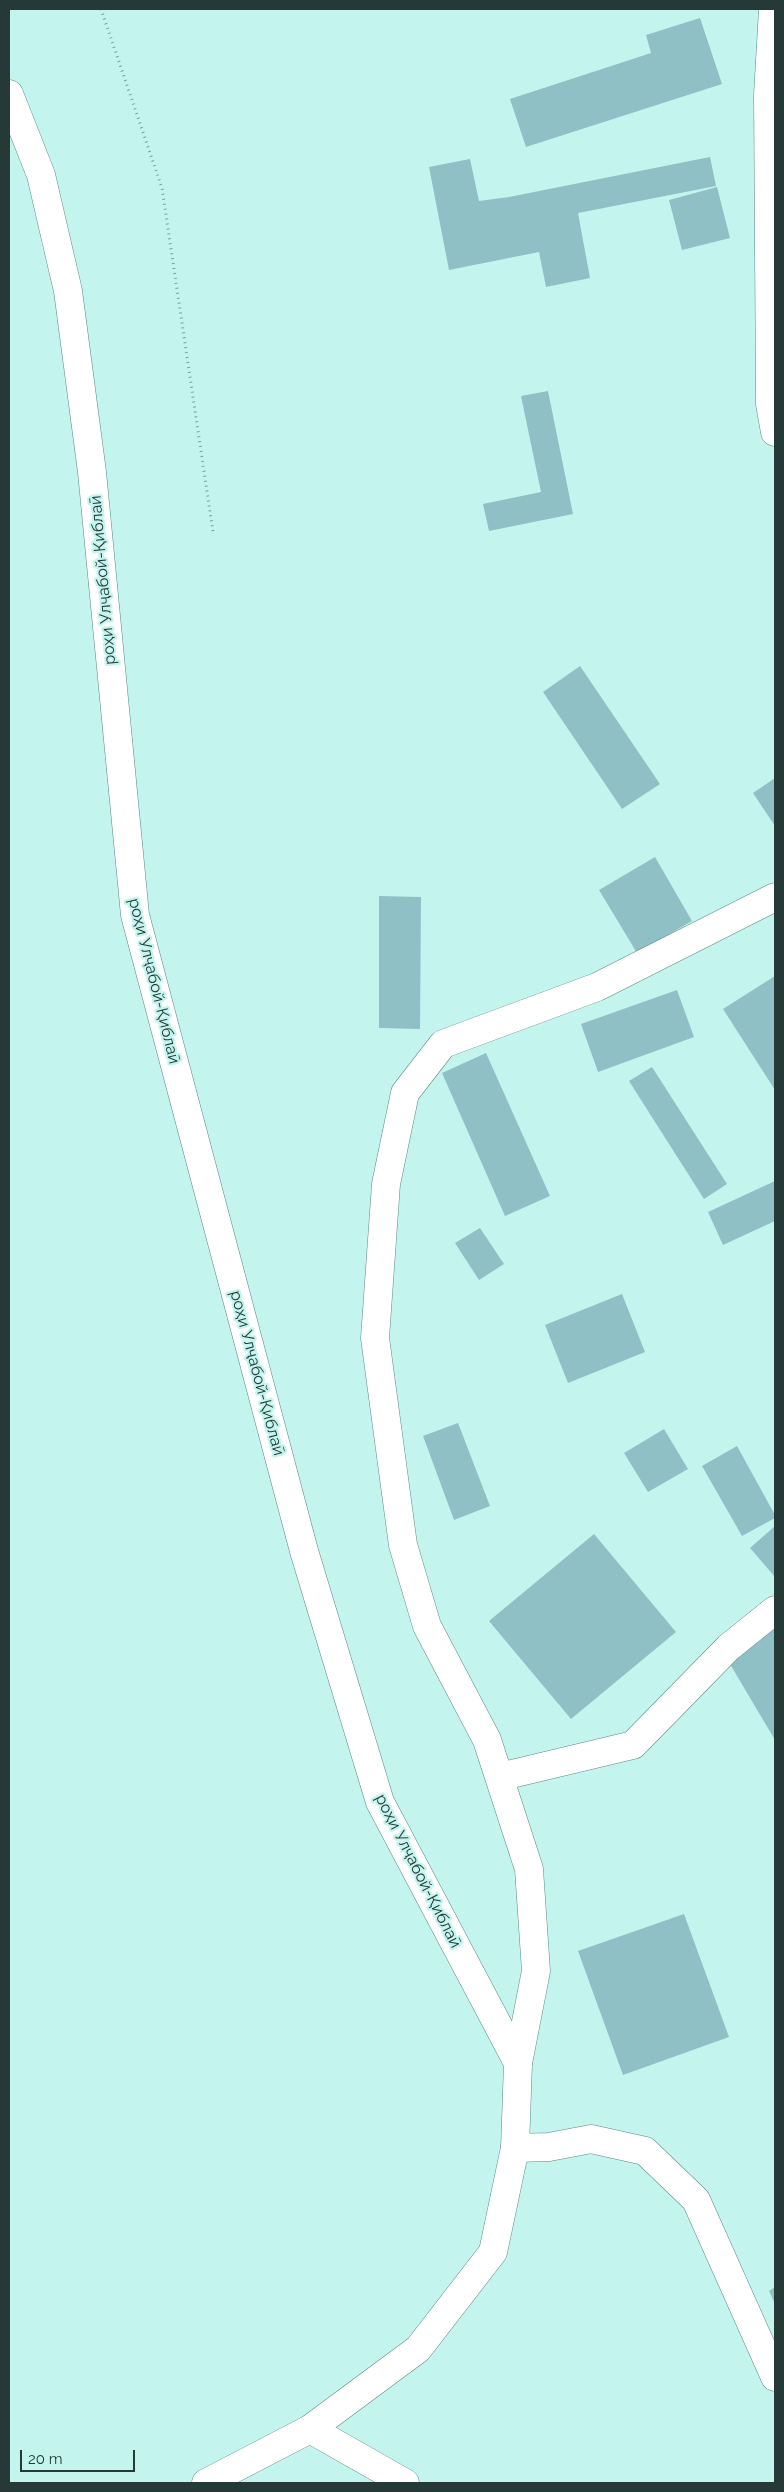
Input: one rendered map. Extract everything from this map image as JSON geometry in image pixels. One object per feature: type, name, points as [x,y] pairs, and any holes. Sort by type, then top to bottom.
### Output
[{"type":"street","points":[[773,9],[770,404],[775,432]]},
{"type":"street","name":"роҳи Улҷабой-Қиблаӣ","points":[[9,94],[41,175],[68,291],[92,472],[135,915],[304,1551],[380,1802],[518,2064],[515,2148],[493,2252],[418,2349],[310,2429],[206,2483]]},
{"type":"street","points":[[518,2064],[536,1971],[529,1869],[487,1740],[427,1626],[403,1545],[375,1338],[386,1184],[405,1093],[443,1044],[597,987],[775,897]]},
{"type":"street","points":[[499,1776],[633,1745],[729,1647],[775,1610]]},
{"type":"street","points":[[515,2148],[549,2147],[592,2138],[645,2151],[696,2200],[775,2377]]},
{"type":"street","points":[[310,2429],[405,2483]]},
{"type":"path","points":[[101,9],[162,188],[213,532]]},
{"type":"building","points":[[700,18],[722,84],[526,147],[510,99],[651,53],[646,35]]},
{"type":"building","points":[[710,157],[716,186],[578,213],[590,278],[546,287],[539,252],[449,270],[429,167],[470,159],[479,201],[509,197]]},
{"type":"building","points":[[717,187],[730,238],[682,250],[669,200]]},
{"type":"building","points":[[548,391],[573,514],[489,531],[483,504],[541,492],[521,396]]},
{"type":"building","points":[[580,666],[660,784],[622,809],[543,692]]},
{"type":"building","points":[[775,778],[775,826],[753,793]]},
{"type":"building","points":[[655,857],[692,921],[637,953],[599,890]]},
{"type":"building","points":[[379,896],[421,897],[420,1029],[379,1028]]},
{"type":"building","points":[[775,976],[775,1090],[723,1009]]},
{"type":"building","points":[[677,990],[694,1037],[598,1072],[581,1024]]},
{"type":"building","points":[[486,1053],[550,1196],[505,1216],[442,1073]]},
{"type":"building","points":[[652,1067],[727,1184],[704,1199],[629,1081]]},
{"type":"building","points":[[775,1181],[775,1221],[723,1245],[708,1212]]},
{"type":"building","points":[[480,1228],[504,1264],[479,1280],[455,1243]]},
{"type":"building","points":[[622,1294],[645,1352],[568,1383],[545,1325]]},
{"type":"building","points":[[458,1423],[490,1506],[454,1520],[423,1436]]},
{"type":"building","points":[[664,1429],[688,1469],[648,1492],[624,1453]]},
{"type":"building","points":[[737,1446],[775,1515],[775,1518],[742,1536],[702,1466]]},
{"type":"building","points":[[775,1526],[775,1577],[750,1548]]},
{"type":"building","points":[[594,1534],[676,1632],[571,1719],[489,1621]]},
{"type":"building","points":[[775,1624],[775,1740],[724,1654]]},
{"type":"building","points":[[684,1914],[729,2037],[623,2075],[578,1951]]},
{"type":"building","points":[[775,2287],[775,2304],[769,2291]]}]
